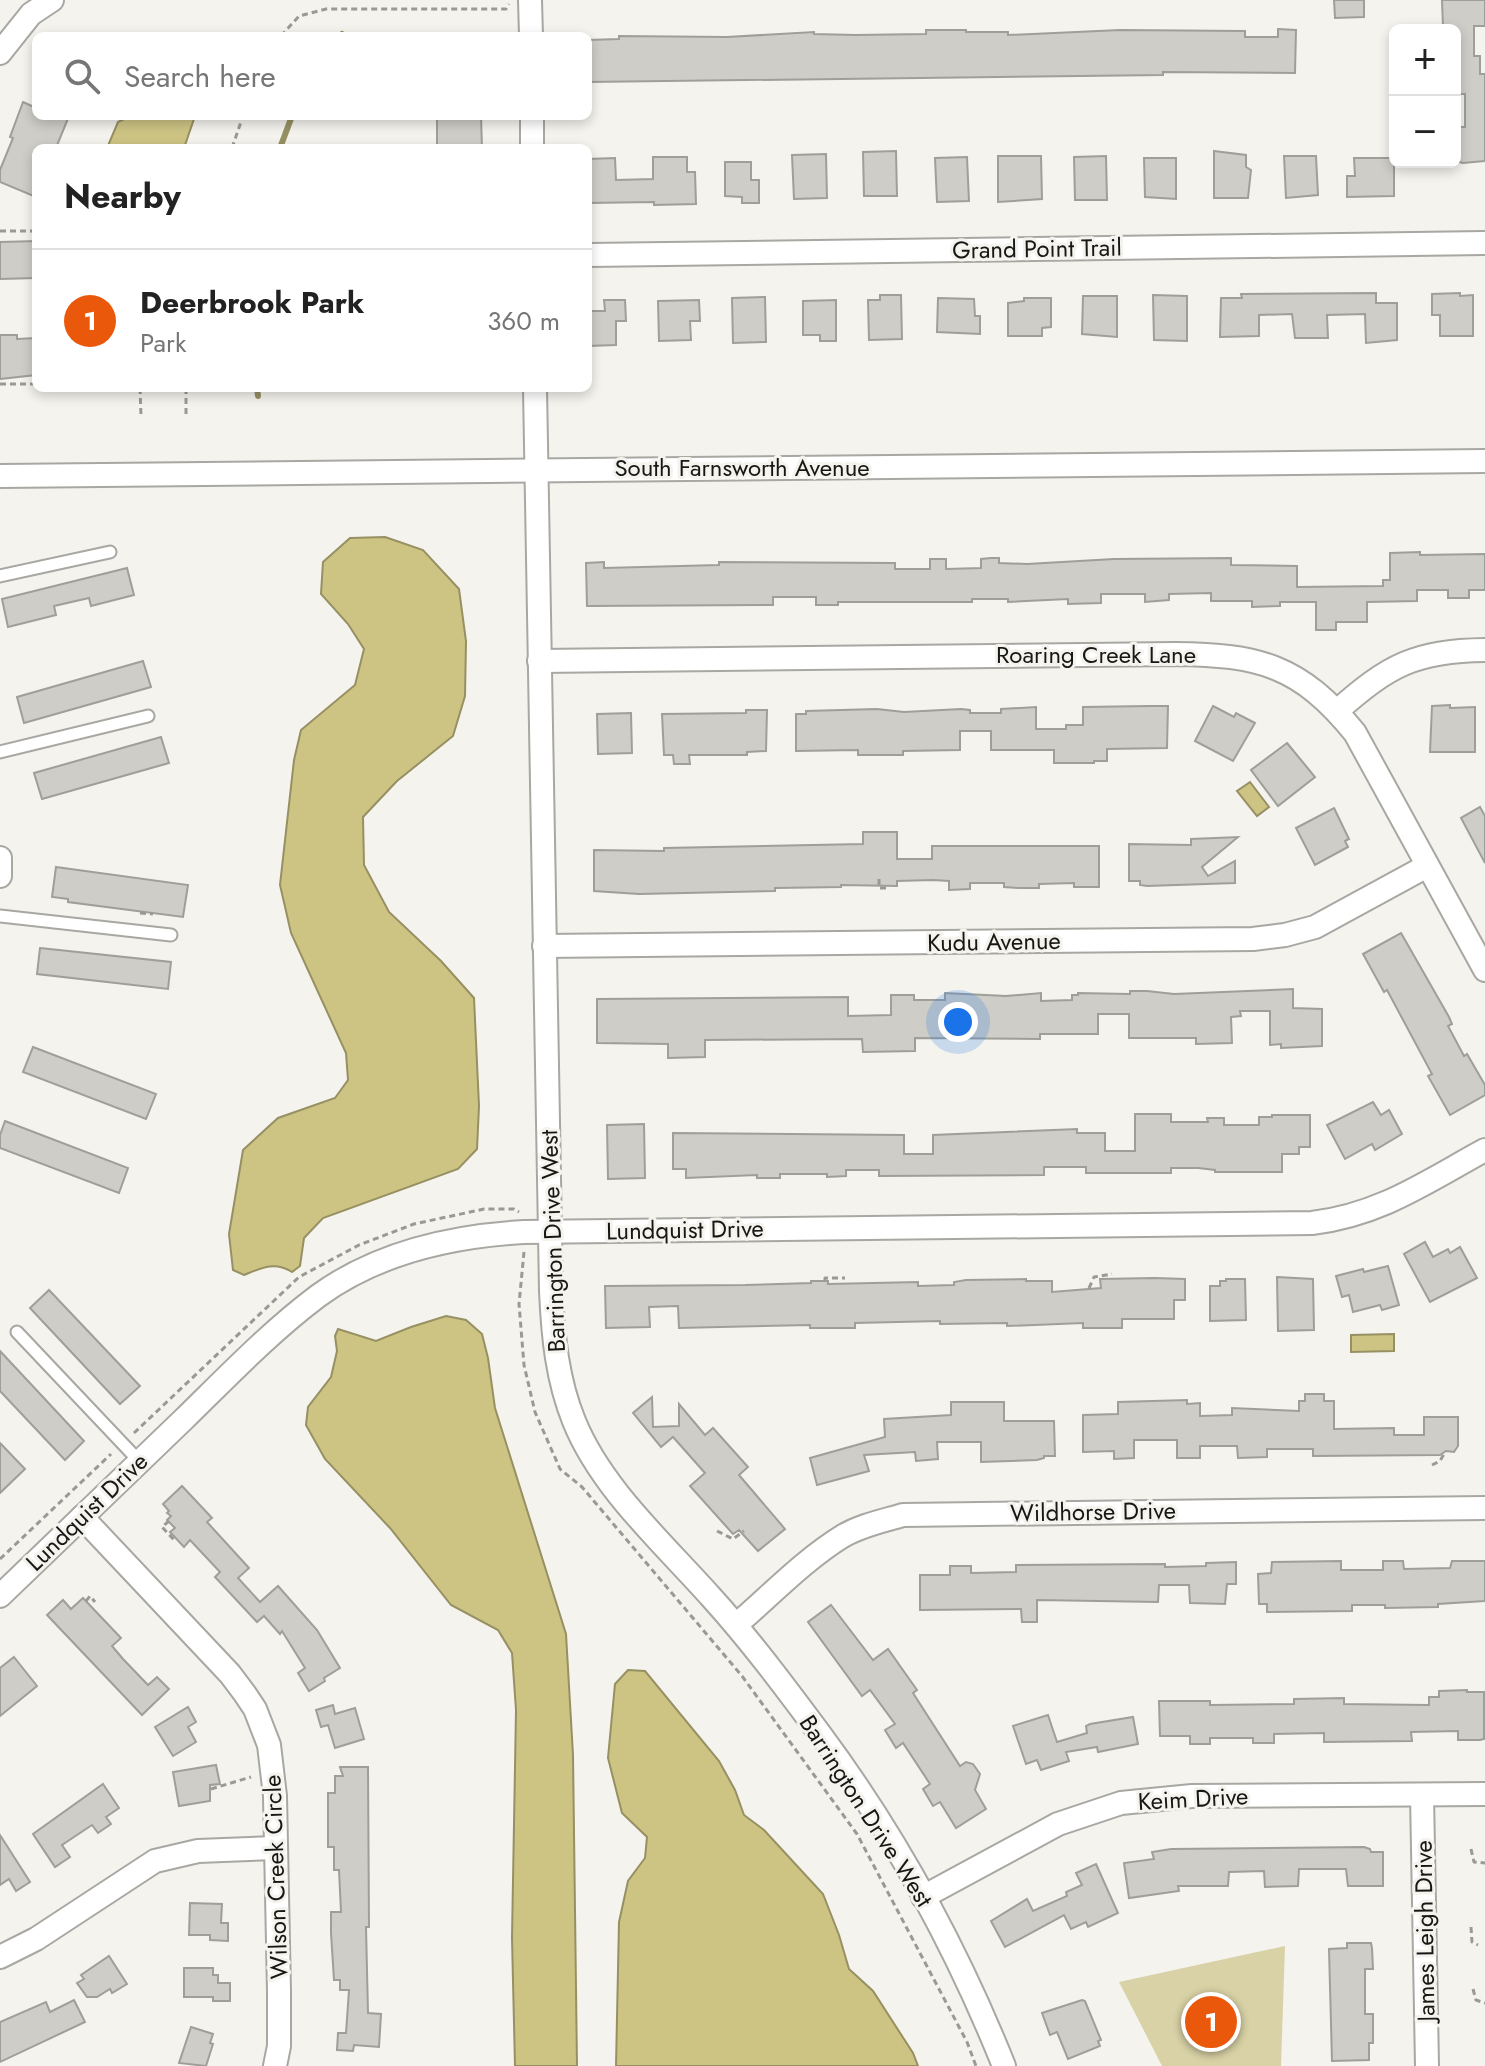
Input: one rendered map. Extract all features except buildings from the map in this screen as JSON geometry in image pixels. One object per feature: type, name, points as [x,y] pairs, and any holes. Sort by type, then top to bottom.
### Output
[{"type":"street","points":[[0,53],[31,14],[52,0]]},
{"type":"street","points":[[520,2],[530,32]]},
{"type":"street","points":[[532,120],[532,144]]},
{"type":"street","name":"Grand Point Trail","points":[[592,255],[1485,243]]},
{"type":"street","name":"Barrington Drive West","points":[[535,392],[550,1232],[553,1335],[561,1383],[588,1451],[606,1479],[736,1625],[847,1771],[923,1897],[965,1977],[1004,2066]]},
{"type":"street","name":"South Farnsworth Avenue","points":[[0,476],[1485,461]]},
{"type":"street","points":[[1337,711],[1375,679],[1412,659],[1453,650],[1485,650]]},
{"type":"street","name":"Roaring Creek Lane","points":[[539,661],[1211,654],[1266,662],[1291,674],[1337,711],[1355,733],[1485,970]]},
{"type":"street","points":[[0,858],[0,876]]},
{"type":"street","name":"Kudu Avenue","points":[[544,946],[1253,939],[1315,927],[1427,866]]},
{"type":"street","name":"Lundquist Drive","points":[[0,1596],[275,1332],[320,1295],[353,1275],[410,1251],[474,1235],[550,1232],[1312,1223],[1341,1220],[1377,1209],[1485,1150]]},
{"type":"street","name":"Wildhorse Drive","points":[[736,1625],[817,1555],[845,1535],[872,1523],[903,1515],[1485,1508]]},
{"type":"street","name":"Wilson Creek Circle","points":[[82,1517],[230,1674],[255,1709],[264,1730],[273,1764],[276,1848],[279,2046],[275,2066]]},
{"type":"street","name":"Keim Drive","points":[[923,1897],[1058,1824],[1121,1803],[1192,1796],[1485,1794]]},
{"type":"street","name":"James Leigh Drive","points":[[1422,1795],[1427,2066]]},
{"type":"street","points":[[0,1957],[36,1939],[155,1861],[198,1851],[276,1848]]},
{"type":"lane","points":[[0,576],[110,552]]},
{"type":"lane","points":[[0,752],[148,716]]},
{"type":"lane","points":[[0,916],[171,935]]},
{"type":"lane","points":[[17,1332],[140,1462]]},
{"type":"path","points":[[285,32],[299,16],[326,9],[506,9],[520,2]]},
{"type":"path","points":[[233,144],[242,120]]},
{"type":"path","points":[[0,231],[32,231]]},
{"type":"path","points":[[0,384],[32,384]]},
{"type":"path","points":[[140,392],[141,416]]},
{"type":"path","points":[[186,392],[186,416]]},
{"type":"path","points":[[879,879],[879,888],[890,888]]},
{"type":"path","points":[[140,913],[153,914]]},
{"type":"path","points":[[524,1248],[519,1304],[524,1365],[535,1412],[560,1469],[582,1487],[742,1676],[857,1834],[967,2042],[976,2066]]},
{"type":"path","points":[[1089,1288],[1094,1277],[1112,1274]]},
{"type":"path","points":[[825,1281],[825,1278],[845,1278]]},
{"type":"path","points":[[1432,1465],[1440,1461],[1444,1454]]},
{"type":"path","points":[[169,1521],[162,1527],[176,1542]]},
{"type":"path","points":[[717,1531],[733,1539],[744,1531]]},
{"type":"path","points":[[86,1601],[90,1596],[95,1602]]},
{"type":"path","points":[[211,1789],[251,1777]]},
{"type":"path","points":[[1471,1849],[1474,1862],[1485,1863]]},
{"type":"path","points":[[1471,1927],[1472,1942],[1478,1945]]},
{"type":"path","points":[[1473,1989],[1476,2000],[1485,2003]]},
{"type":"shaded area","points":[[194,120],[185,144],[109,144],[118,122]]},
{"type":"shaded area","points":[[385,537],[423,550],[459,589],[466,641],[465,696],[453,736],[397,781],[363,817],[364,865],[389,912],[441,961],[474,998],[479,1106],[477,1149],[458,1169],[323,1218],[304,1238],[300,1266],[292,1272],[274,1266],[244,1275],[233,1270],[229,1234],[243,1150],[278,1118],[335,1098],[348,1080],[346,1053],[291,933],[280,885],[294,760],[301,730],[355,685],[364,649],[348,624],[321,594],[323,562],[350,538]]},
{"type":"shaded area","points":[[1250,782],[1269,807],[1257,816],[1237,791]]},
{"type":"shaded area","points":[[446,1316],[466,1320],[482,1334],[495,1408],[566,1634],[573,1755],[577,2066],[515,2066],[512,1938],[516,1710],[512,1653],[498,1630],[451,1605],[390,1528],[325,1459],[306,1425],[308,1407],[331,1377],[338,1329],[376,1341]]},
{"type":"shaded area","points":[[1394,1334],[1394,1351],[1351,1352],[1351,1335]]},
{"type":"shaded area","points":[[628,1670],[645,1671],[719,1761],[744,1815],[764,1830],[823,1894],[849,1969],[873,1991],[913,2053],[918,2066],[616,2066],[619,1922],[628,1881],[645,1858],[647,1837],[622,1813],[608,1758],[615,1684]]},
{"type":"shaded area","points":[[1285,1946],[1281,2066],[1162,2066],[1119,1982]]},
{"type":"waterway","points":[[282,144],[290,120]]},
{"type":"waterway","points":[[258,392],[258,396]]},
{"type":"place","name":"Deerbrook Park","points":[[1211,2022]]}]
